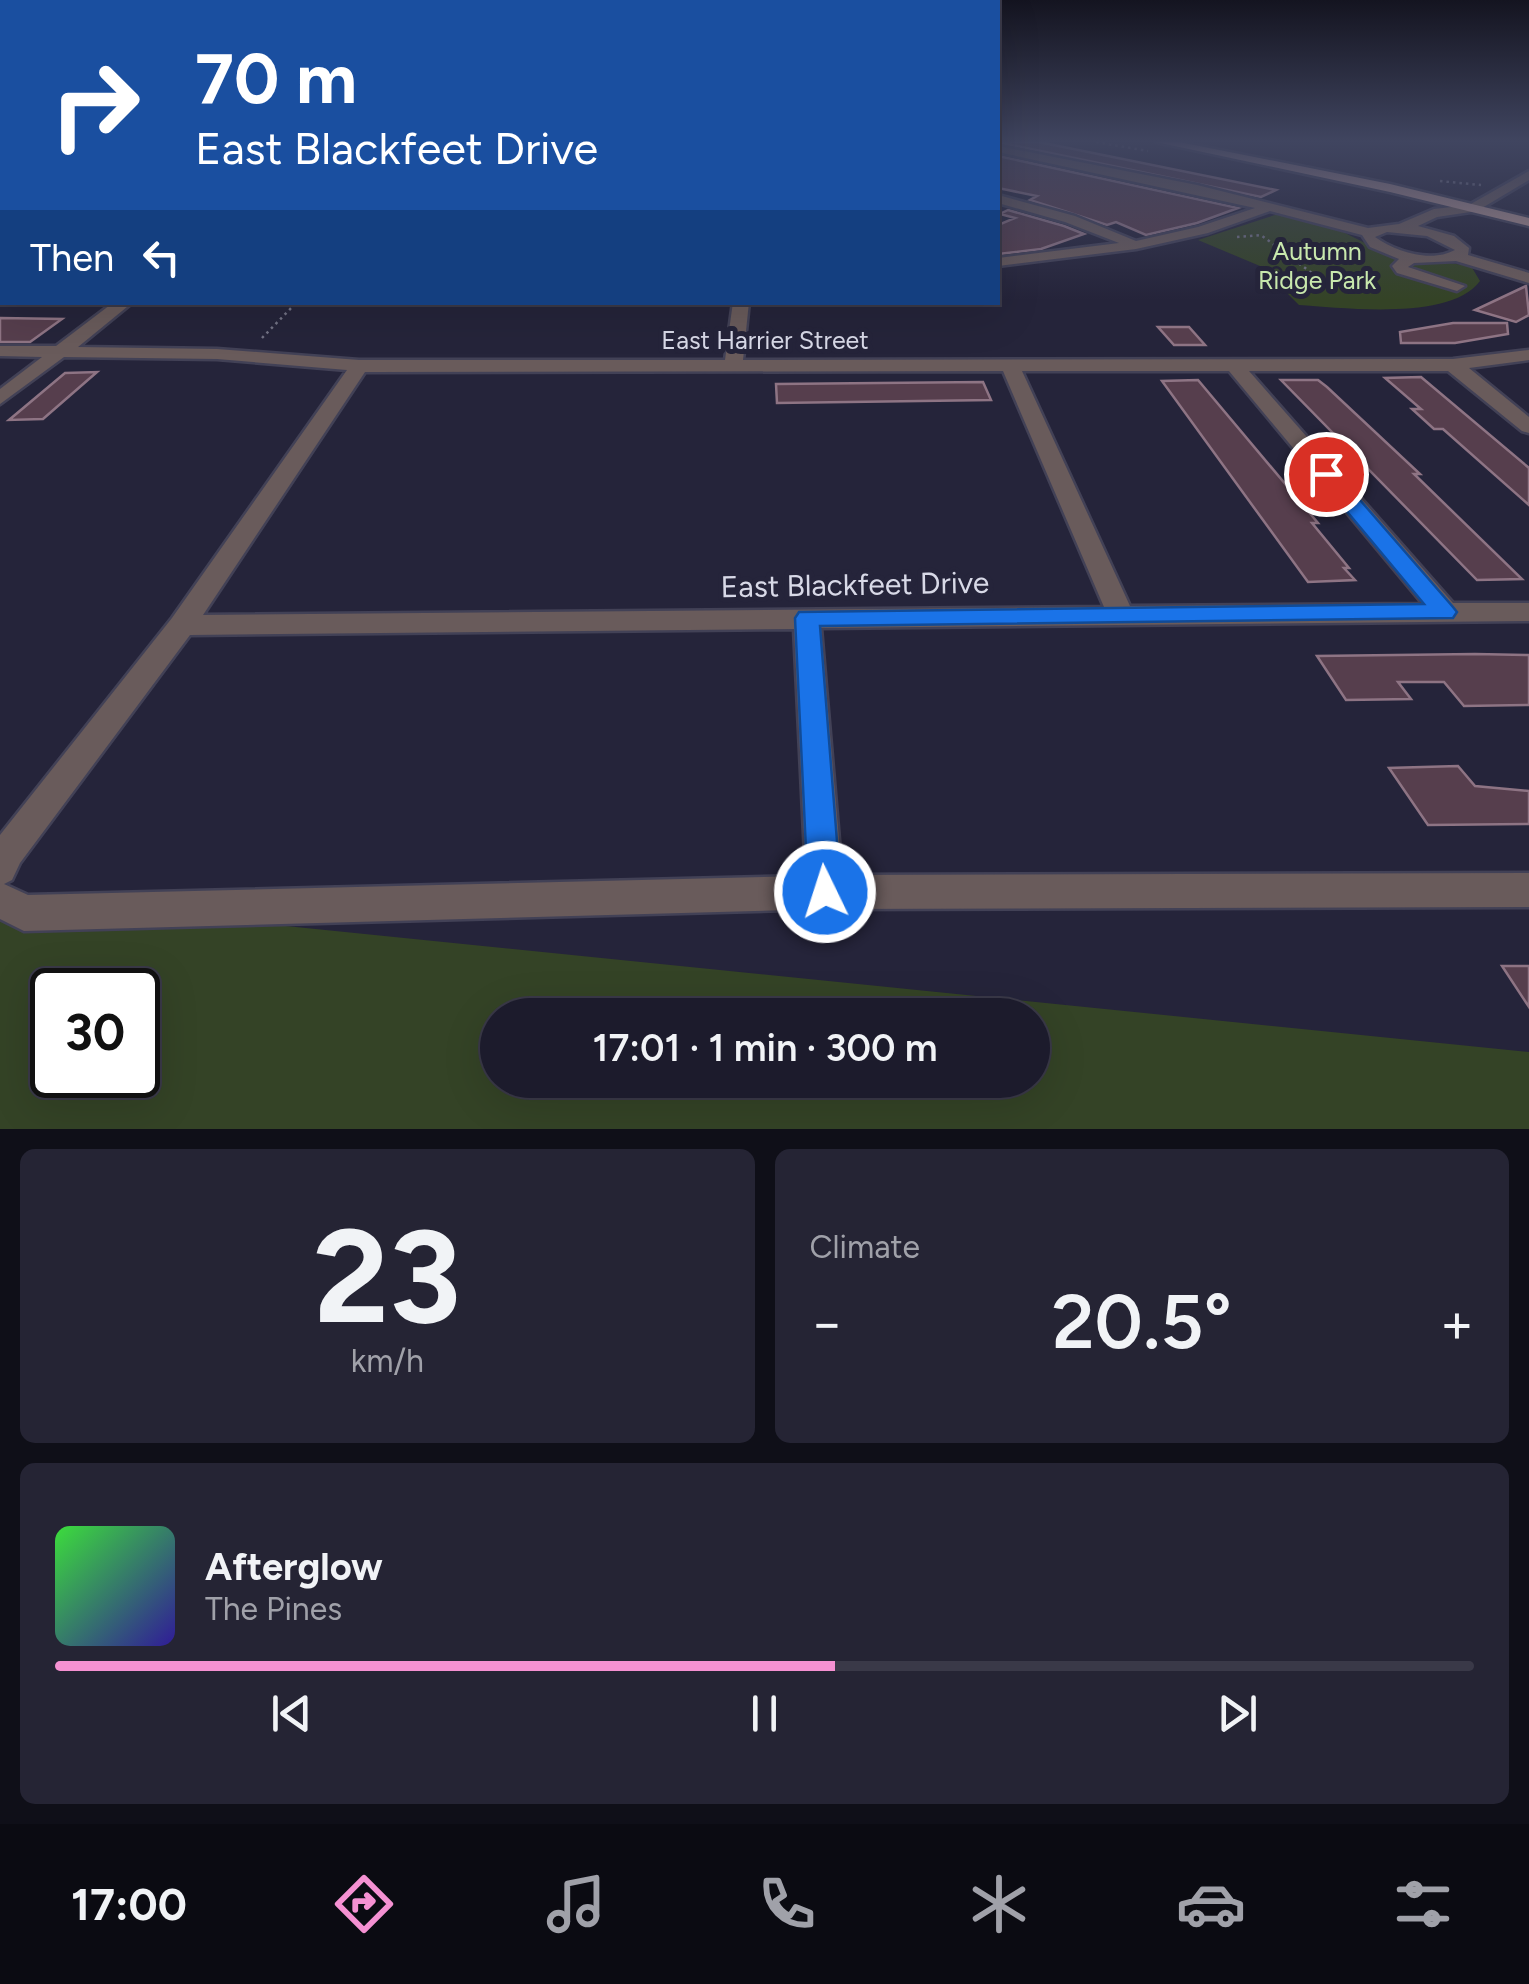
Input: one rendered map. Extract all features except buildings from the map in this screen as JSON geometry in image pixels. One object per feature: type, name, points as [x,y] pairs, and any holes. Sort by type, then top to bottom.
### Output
[{"type":"main road","points":[[1409,195],[1529,222]]},
{"type":"street","points":[[1212,195],[1368,232],[1401,228],[1466,239],[1529,278]]},
{"type":"street","points":[[1401,228],[1434,213],[1472,208],[1496,195]]},
{"type":"street","points":[[1000,200],[1070,219],[1140,247]]},
{"type":"street","points":[[1000,262],[1140,247],[1199,234],[1270,207]]},
{"type":"street","points":[[1466,239],[1472,208]]},
{"type":"street","points":[[1368,232],[1370,242],[1412,256]]},
{"type":"street","points":[[1457,286],[1402,270],[1400,266],[1412,256],[1466,239]]},
{"type":"street","points":[[0,398],[121,305]]},
{"type":"street","points":[[733,366],[741,305]]},
{"type":"street","name":"East Harrier Street","points":[[0,352],[217,354],[360,366],[1452,364],[1529,355]]},
{"type":"street","points":[[1232,363],[1444,612]]},
{"type":"street","points":[[1452,364],[1529,427]]},
{"type":"street","points":[[1010,365],[1121,615]]},
{"type":"street","points":[[0,869],[5,855],[182,625],[360,366]]},
{"type":"street","name":"East Blackfeet Drive","points":[[182,625],[1529,612]]},
{"type":"street","points":[[807,618],[825,892]]},
{"type":"street","points":[[0,898],[24,913],[825,892],[1529,890]]},
{"type":"path","points":[[1224,239],[1261,235],[1329,286]]},
{"type":"path","points":[[261,339],[295,305]]},
{"type":"green space","name":"Autumn Ridge Park","points":[[1281,213],[1333,227],[1389,255],[1471,266],[1480,281],[1466,294],[1422,307],[1299,305],[1260,266],[1198,240]]},
{"type":"green space","points":[[0,897],[996,998],[480,998],[480,1098],[1050,1098],[1050,1003],[1529,1052],[1529,1129],[0,1129]]},
{"type":"route","points":[[825,892],[807,618],[1444,612],[1326,474]]}]
